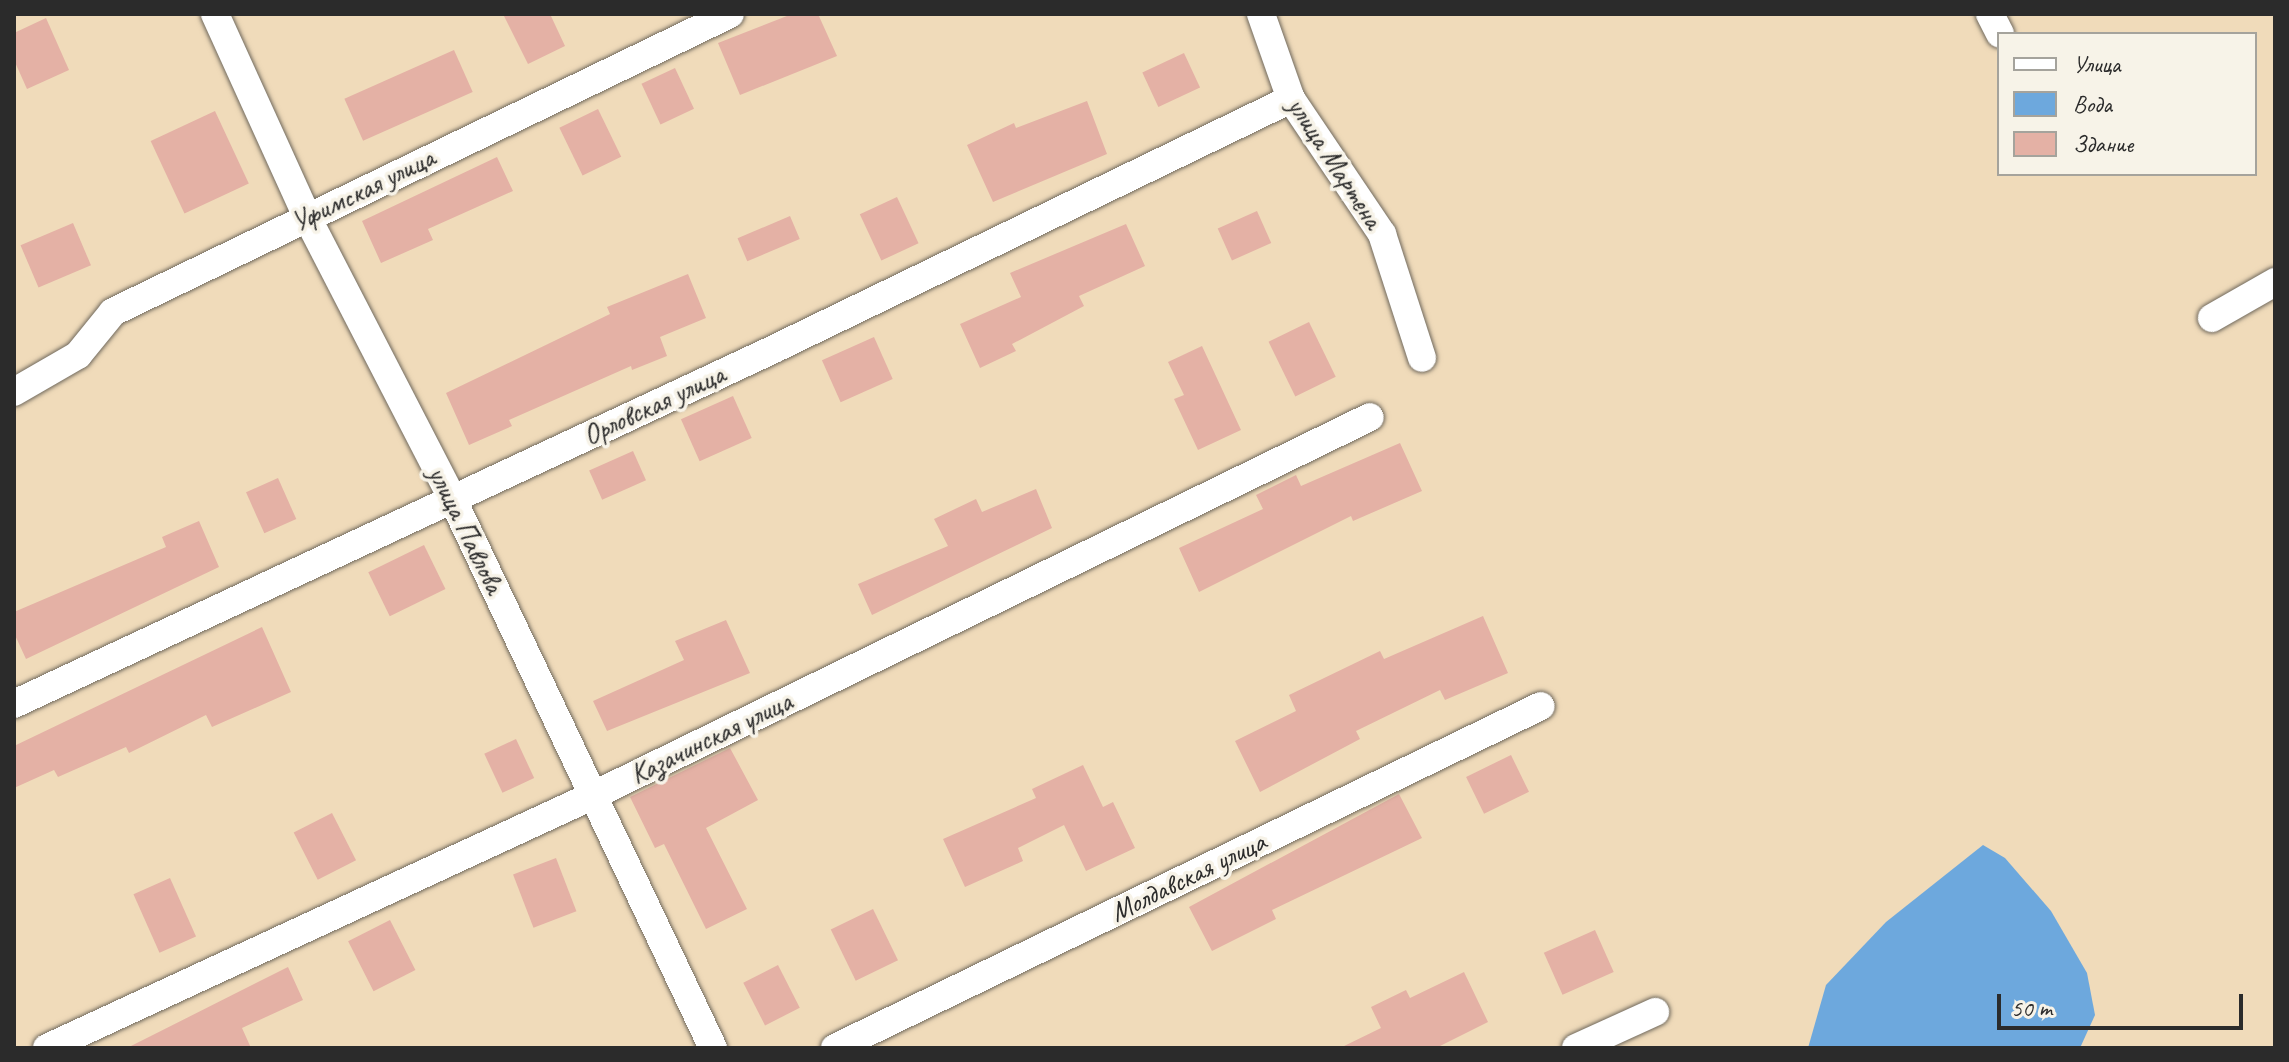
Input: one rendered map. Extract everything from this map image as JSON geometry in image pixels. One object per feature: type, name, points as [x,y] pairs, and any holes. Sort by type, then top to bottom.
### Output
[{"type":"street","name":"улица Павлова","points":[[215,14],[307,217],[452,498],[713,1048]]},
{"type":"street","name":"Уфимская улица","points":[[14,392],[78,355],[113,312],[730,14]]},
{"type":"street","name":"улица Мартена","points":[[1261,14],[1291,99],[1382,234],[1422,358]]},
{"type":"street","points":[[1990,14],[1999,32]]},
{"type":"street","name":"Орловская улица","points":[[14,704],[1291,99]]},
{"type":"street","points":[[2212,318],[2275,282]]},
{"type":"street","name":"Казачинская улица","points":[[47,1048],[592,796],[1370,417]]},
{"type":"street","name":"Молдавская улица","points":[[835,1048],[1541,706]]},
{"type":"street","points":[[1576,1048],[1655,1012]]},
{"type":"water","points":[[1983,845],[2005,858],[2051,911],[2087,973],[2095,1015],[2080,1048],[1808,1048],[1826,985],[1886,922]]},
{"type":"building","points":[[503,14],[550,14],[565,46],[528,64]]},
{"type":"building","points":[[792,14],[818,14],[837,56],[740,95],[718,43]]},
{"type":"building","points":[[46,18],[69,70],[27,89],[14,60],[14,33]]},
{"type":"building","points":[[454,50],[473,92],[363,141],[344,99]]},
{"type":"building","points":[[1184,53],[1200,87],[1158,107],[1142,72]]},
{"type":"building","points":[[675,68],[694,109],[660,124],[641,84]]},
{"type":"building","points":[[1087,101],[1107,154],[993,202],[967,145],[1014,123],[1016,128]]},
{"type":"building","points":[[598,109],[621,157],[583,175],[559,128]]},
{"type":"building","points":[[215,111],[249,184],[184,214],[151,141]]},
{"type":"building","points":[[497,157],[513,191],[428,229],[433,240],[381,263],[362,221]]},
{"type":"building","points":[[897,197],[919,243],[881,261],[860,214]]},
{"type":"building","points":[[1257,211],[1271,243],[1232,260],[1218,228]]},
{"type":"building","points":[[790,216],[800,239],[747,261],[738,238]]},
{"type":"building","points":[[73,223],[91,265],[39,288],[21,245]]},
{"type":"building","points":[[1126,224],[1145,266],[1079,296],[1084,306],[1012,344],[1016,351],[980,368],[960,324],[1021,297],[1010,273]]},
{"type":"building","points":[[688,274],[706,318],[660,337],[667,356],[632,370],[631,366],[509,420],[512,426],[469,445],[446,393],[610,314],[607,307]]},
{"type":"building","points":[[1309,322],[1336,377],[1295,397],[1269,342]]},
{"type":"building","points":[[874,337],[893,379],[841,402],[822,360]]},
{"type":"building","points":[[1202,346],[1241,430],[1198,450],[1174,399],[1184,395],[1168,362]]},
{"type":"building","points":[[733,396],[752,438],[700,461],[681,419]]},
{"type":"building","points":[[1400,443],[1422,491],[1353,521],[1351,516],[1199,592],[1179,548],[1263,509],[1256,495],[1296,475],[1301,486]]},
{"type":"building","points":[[633,451],[646,480],[602,500],[589,471]]},
{"type":"building","points":[[278,478],[296,519],[264,533],[246,492]]},
{"type":"building","points":[[1036,489],[1052,528],[872,615],[858,584],[948,546],[934,519],[976,499],[982,512]]},
{"type":"building","points":[[199,521],[219,567],[26,659],[14,633],[14,612],[166,547],[162,537]]},
{"type":"building","points":[[424,545],[445,589],[390,616],[368,572]]},
{"type":"building","points":[[1483,616],[1508,673],[1445,700],[1440,690],[1356,731],[1360,739],[1260,792],[1235,741],[1296,711],[1289,695],[1380,651],[1384,659]]},
{"type":"building","points":[[726,620],[750,673],[607,731],[593,701],[684,660],[675,641]]},
{"type":"building","points":[[262,627],[291,692],[212,727],[206,715],[129,753],[126,747],[58,777],[54,770],[14,788],[14,746]]},
{"type":"building","points":[[516,739],[534,778],[502,793],[484,754]]},
{"type":"building","points":[[730,748],[758,800],[706,828],[747,909],[706,929],[664,844],[655,848],[630,797]]},
{"type":"building","points":[[1511,755],[1529,792],[1484,814],[1466,777]]},
{"type":"building","points":[[1083,765],[1103,807],[1113,802],[1135,848],[1086,871],[1064,825],[1018,848],[1023,861],[965,887],[943,839],[1036,798],[1032,789]]},
{"type":"building","points":[[1399,794],[1422,838],[1272,910],[1276,919],[1212,951],[1189,907]]},
{"type":"building","points":[[332,813],[356,860],[318,880],[294,833]]},
{"type":"building","points":[[556,858],[576,911],[533,928],[513,874]]},
{"type":"building","points":[[170,878],[196,936],[159,953],[133,894]]},
{"type":"building","points":[[873,909],[898,960],[856,981],[831,930]]},
{"type":"building","points":[[390,920],[415,970],[374,991],[348,941]]},
{"type":"building","points":[[1595,930],[1614,972],[1563,995],[1544,953]]},
{"type":"building","points":[[778,965],[800,1008],[765,1025],[743,983]]},
{"type":"building","points":[[288,967],[303,1000],[242,1028],[251,1048],[127,1048]]},
{"type":"building","points":[[1464,972],[1488,1022],[1436,1048],[1340,1048],[1381,1028],[1371,1007],[1406,990],[1410,998]]}]
